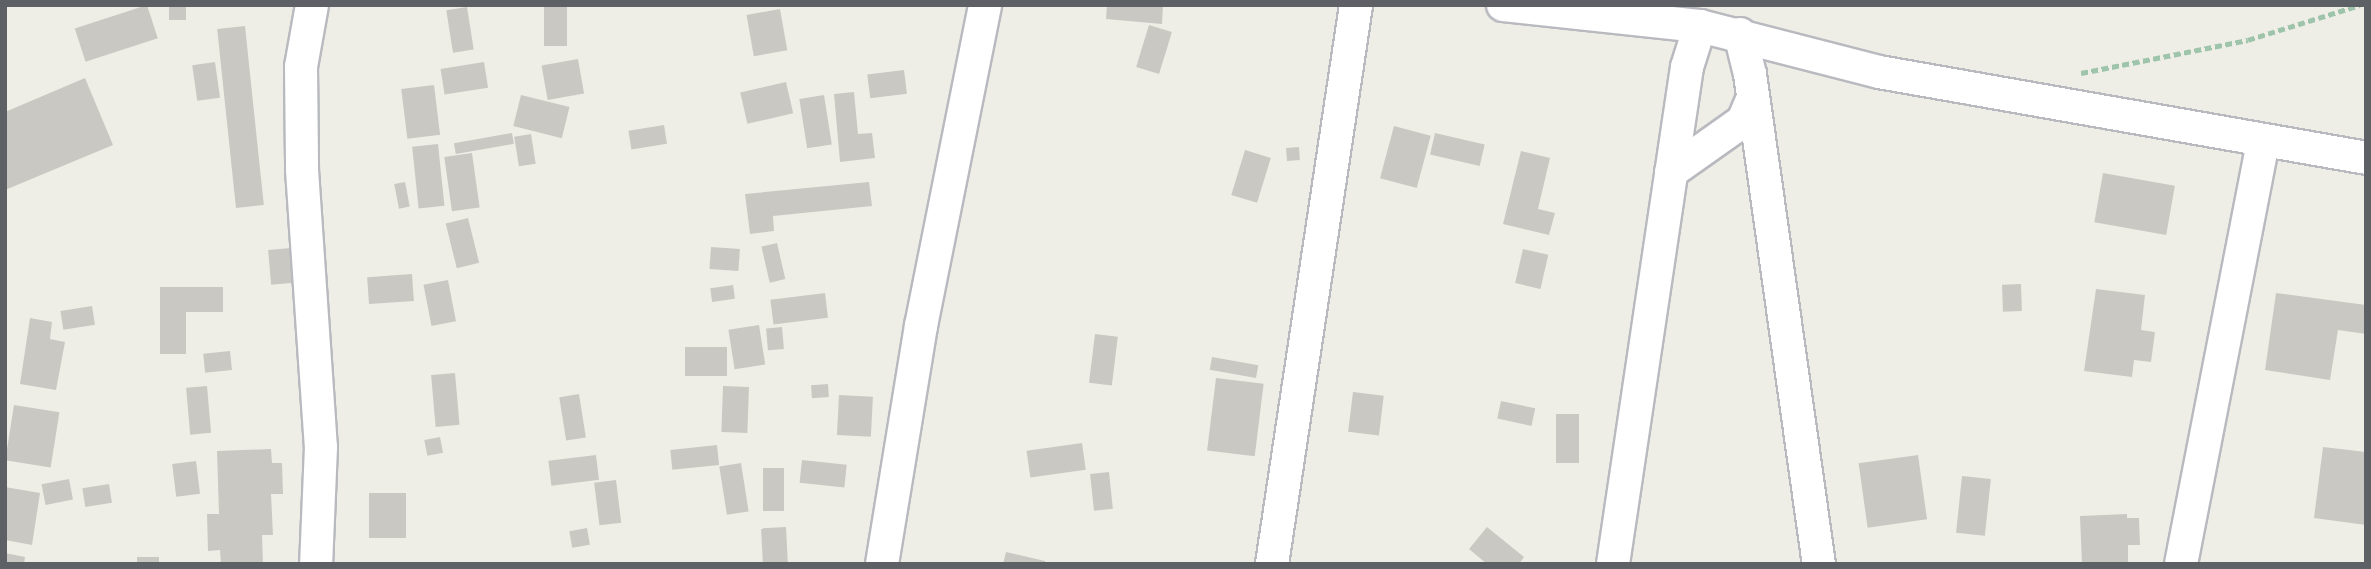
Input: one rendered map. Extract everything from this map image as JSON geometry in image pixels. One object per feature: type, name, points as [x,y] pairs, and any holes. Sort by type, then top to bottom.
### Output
[{"type":"street","points":[[312,5],[300,67],[302,170],[321,447],[316,564]]},
{"type":"street","points":[[882,564],[921,326],[985,5]]},
{"type":"street","points":[[1272,564],[1356,5]]},
{"type":"street","points":[[1503,5],[1700,26],[1740,34],[1879,72],[2263,142],[2366,158]]},
{"type":"street","points":[[1613,564],[1687,67],[1700,26]]},
{"type":"street","points":[[1740,34],[1753,98],[1815,562]]},
{"type":"street","points":[[1671,172],[1744,121],[1753,98]]},
{"type":"street","points":[[2181,564],[2263,142]]},
{"type":"path","points":[[2074,75],[2248,40],[2360,5]]},
{"type":"building","points":[[147,5],[158,38],[86,62],[75,28]]},
{"type":"building","points":[[169,5],[186,5],[186,20],[169,20]]},
{"type":"building","points":[[544,5],[567,5],[567,46],[544,46]]},
{"type":"building","points":[[1107,5],[1163,5],[1162,24],[1106,19]]},
{"type":"building","points":[[467,7],[474,49],[453,53],[446,10]]},
{"type":"building","points":[[780,9],[787,50],[754,56],[747,15]]},
{"type":"building","points":[[1149,25],[1172,32],[1159,74],[1136,67]]},
{"type":"building","points":[[245,26],[264,205],[236,208],[217,29]]},
{"type":"building","points":[[578,59],[584,93],[548,100],[542,65]]},
{"type":"building","points":[[215,62],[220,98],[197,101],[192,65]]},
{"type":"building","points":[[484,62],[488,88],[445,95],[441,69]]},
{"type":"building","points":[[904,70],[907,94],[870,98],[867,75]]},
{"type":"building","points":[[85,78],[113,145],[5,190],[5,112]]},
{"type":"building","points":[[786,82],[793,113],[747,124],[740,93]]},
{"type":"building","points":[[434,85],[440,135],[407,139],[401,89]]},
{"type":"building","points":[[854,92],[858,134],[872,133],[875,158],[840,162],[834,94]]},
{"type":"building","points":[[521,95],[570,107],[562,138],[513,126]]},
{"type":"building","points":[[824,95],[832,144],[807,148],[799,99]]},
{"type":"building","points":[[664,125],[667,144],[631,149],[628,131]]},
{"type":"building","points":[[1394,126],[1431,136],[1417,188],[1380,178]]},
{"type":"building","points":[[512,133],[514,144],[456,154],[454,143]]},
{"type":"building","points":[[1435,133],[1485,144],[1480,166],[1430,154]]},
{"type":"building","points":[[531,134],[536,164],[519,166],[514,137]]},
{"type":"building","points":[[438,144],[444,206],[419,208],[412,147]]},
{"type":"building","points":[[1299,147],[1300,160],[1287,161],[1286,148]]},
{"type":"building","points":[[1245,150],[1271,158],[1257,203],[1231,195]]},
{"type":"building","points":[[1521,151],[1550,158],[1538,209],[1555,213],[1549,235],[1503,224]]},
{"type":"building","points":[[472,153],[480,207],[452,211],[444,157]]},
{"type":"building","points":[[2103,173],[2175,186],[2166,235],[2094,222]]},
{"type":"building","points":[[405,182],[410,207],[399,209],[394,184]]},
{"type":"building","points":[[869,182],[872,206],[773,216],[774,231],[750,234],[745,194]]},
{"type":"building","points":[[468,218],[479,263],[457,268],[446,224]]},
{"type":"building","points":[[777,243],[785,279],[770,283],[761,247]]},
{"type":"building","points":[[711,247],[740,249],[738,271],[709,269]]},
{"type":"building","points":[[291,248],[294,283],[271,285],[268,250]]},
{"type":"building","points":[[1523,249],[1548,255],[1540,289],[1515,283]]},
{"type":"building","points":[[412,274],[414,301],[369,304],[367,277]]},
{"type":"building","points":[[448,280],[456,321],[431,326],[423,285]]},
{"type":"building","points":[[2021,284],[2022,311],[2003,312],[2002,285]]},
{"type":"building","points":[[733,285],[735,299],[712,302],[710,288]]},
{"type":"building","points":[[160,287],[223,287],[223,312],[186,312],[186,354],[160,354]]},
{"type":"building","points":[[2096,289],[2145,295],[2141,330],[2155,332],[2151,362],[2134,360],[2132,377],[2084,371]]},
{"type":"building","points":[[825,293],[828,318],[773,325],[770,300]]},
{"type":"building","points":[[2276,293],[2366,305],[2366,334],[2338,330],[2330,380],[2265,370]]},
{"type":"building","points":[[92,306],[95,325],[63,330],[60,311]]},
{"type":"building","points":[[30,318],[52,322],[50,339],[65,342],[56,390],[20,384]]},
{"type":"building","points":[[759,325],[765,365],[735,369],[728,330]]},
{"type":"building","points":[[782,327],[784,349],[768,350],[766,328]]},
{"type":"building","points":[[1095,334],[1118,337],[1112,385],[1089,383]]},
{"type":"building","points":[[685,347],[727,347],[727,376],[685,376]]},
{"type":"building","points":[[230,351],[232,370],[205,373],[203,354]]},
{"type":"building","points":[[1212,357],[1258,365],[1256,378],[1210,370]]},
{"type":"building","points":[[455,373],[460,425],[436,427],[431,375]]},
{"type":"building","points":[[1216,378],[1264,384],[1255,456],[1207,450]]},
{"type":"building","points":[[828,384],[829,397],[812,398],[811,385]]},
{"type":"building","points":[[207,386],[211,433],[190,435],[186,388]]},
{"type":"building","points":[[723,386],[749,387],[747,433],[721,432]]},
{"type":"building","points":[[1353,392],[1384,396],[1379,435],[1348,432]]},
{"type":"building","points":[[579,394],[586,437],[566,441],[559,397]]},
{"type":"building","points":[[839,395],[873,397],[871,437],[837,435]]},
{"type":"building","points":[[1501,401],[1535,408],[1531,426],[1497,419]]},
{"type":"building","points":[[14,405],[59,412],[51,468],[5,460]]},
{"type":"building","points":[[1556,414],[1579,414],[1579,463],[1556,463]]},
{"type":"building","points":[[440,437],[443,453],[427,456],[424,440]]},
{"type":"building","points":[[1082,443],[1086,470],[1030,478],[1027,451]]},
{"type":"building","points":[[717,445],[719,465],[672,470],[670,450]]},
{"type":"building","points":[[2323,447],[2366,452],[2366,525],[2314,518]]},
{"type":"building","points":[[271,449],[272,463],[282,463],[283,494],[271,494],[273,535],[262,535],[263,564],[221,564],[220,550],[208,551],[207,514],[219,514],[217,451]]},
{"type":"building","points":[[596,455],[599,480],[551,486],[548,461]]},
{"type":"building","points":[[1918,455],[1927,519],[1868,528],[1859,463]]},
{"type":"building","points":[[802,460],[847,465],[844,488],[800,483]]},
{"type":"building","points":[[196,461],[200,494],[176,497],[172,464]]},
{"type":"building","points":[[741,463],[749,511],[727,515],[719,466]]},
{"type":"building","points":[[763,468],[784,468],[784,511],[763,511]]},
{"type":"building","points":[[1109,472],[1113,509],[1094,511],[1090,474]]},
{"type":"building","points":[[1962,476],[1991,479],[1985,536],[1956,533]]},
{"type":"building","points":[[69,479],[73,500],[46,505],[42,484]]},
{"type":"building","points":[[616,480],[621,523],[599,525],[594,483]]},
{"type":"building","points":[[109,484],[112,503],[85,507],[82,488]]},
{"type":"building","points":[[5,487],[40,493],[32,545],[5,540]]},
{"type":"building","points":[[369,493],[406,493],[406,538],[369,538]]},
{"type":"building","points":[[2127,514],[2127,518],[2139,518],[2140,545],[2128,545],[2128,564],[2082,564],[2080,516]]},
{"type":"building","points":[[786,527],[788,564],[763,564],[761,528]]},
{"type":"building","points":[[1487,527],[1524,557],[1519,564],[1487,564],[1469,549]]},
{"type":"building","points":[[587,528],[590,545],[572,548],[569,531]]},
{"type":"building","points":[[1006,552],[1045,561],[1045,564],[1003,564]]},
{"type":"building","points":[[5,553],[25,557],[24,564],[5,564]]},
{"type":"building","points":[[137,557],[159,557],[159,564],[137,564]]}]
